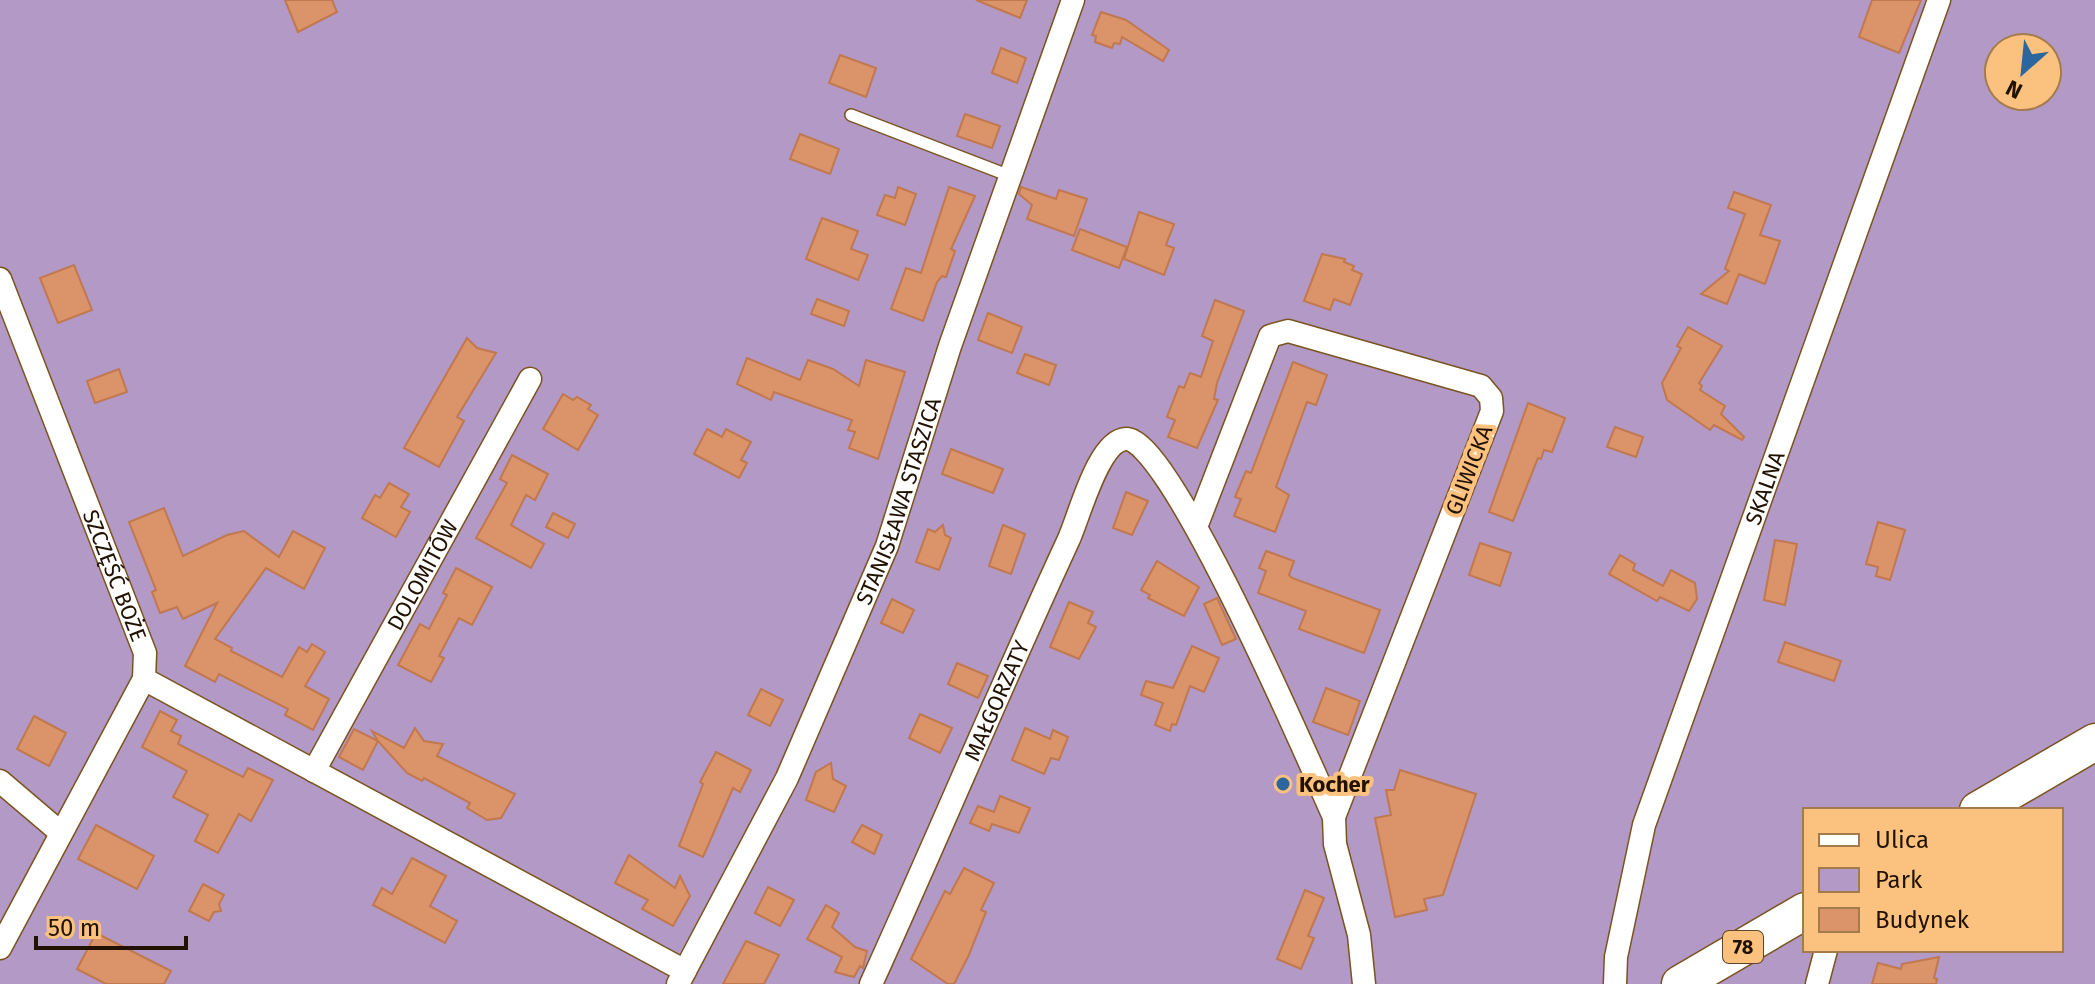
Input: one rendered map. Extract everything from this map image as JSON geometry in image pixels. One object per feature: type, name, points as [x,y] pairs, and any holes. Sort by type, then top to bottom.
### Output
[{"type":"main road","points":[[1981,808],[2095,742]]},
{"type":"main road","name":"78","points":[[1680,984],[1803,912]]},
{"type":"street","name":"STANISŁAWA STASZICA","points":[[682,977],[787,778],[887,546],[950,346],[1073,0]]},
{"type":"street","name":"SKALNA","points":[[1615,984],[1616,957],[1644,825],[1939,0]]},
{"type":"street","name":"SZCZĘŚĆ BOŻE","points":[[0,279],[145,653],[144,679]]},
{"type":"street","name":"GLIWICKA","points":[[1196,527],[1270,336],[1288,331],[1481,386],[1491,398],[1492,411],[1334,817]]},
{"type":"street","name":"DOLOMITÓW","points":[[314,771],[530,379]]},
{"type":"street","name":"GLIWICKA","points":[[1138,441],[1149,452],[1196,527],[1249,630],[1334,817],[1335,844],[1359,935],[1364,984]]},
{"type":"street","name":"MAŁGORZATY","points":[[871,984],[980,744],[1099,464],[1115,442],[1138,441]]},
{"type":"street","points":[[0,948],[144,679],[682,977]]},
{"type":"street","points":[[0,781],[61,833]]},
{"type":"street","points":[[1817,984],[1825,952]]},
{"type":"lane","points":[[851,115],[1010,176]]},
{"type":"green space","points":[[0,0],[2095,0],[2095,984],[0,984]]},
{"type":"building","points":[[285,0],[332,0],[337,12],[298,32]]},
{"type":"building","points":[[976,0],[1027,0],[1020,18]]},
{"type":"building","points":[[1872,0],[1921,0],[1899,53],[1859,37]]},
{"type":"building","points":[[1101,12],[1126,20],[1169,50],[1163,61],[1122,37],[1120,44],[1114,43],[1112,48],[1095,42],[1096,36],[1092,35]]},
{"type":"building","points":[[1001,48],[1026,58],[1017,83],[992,73]]},
{"type":"building","points":[[840,55],[876,68],[866,97],[829,83]]},
{"type":"building","points":[[965,114],[1000,126],[992,148],[957,136]]},
{"type":"building","points":[[800,134],[839,149],[830,174],[790,159]]},
{"type":"building","points":[[898,187],[916,194],[905,225],[877,215],[885,195],[895,198]]},
{"type":"building","points":[[949,187],[975,196],[951,249],[955,251],[946,277],[942,276],[937,282],[923,321],[891,309],[906,268],[921,273]]},
{"type":"building","points":[[1021,187],[1056,199],[1059,190],[1087,199],[1074,236],[1027,219],[1032,205],[1019,194]]},
{"type":"building","points":[[1734,192],[1771,205],[1760,235],[1780,241],[1765,284],[1739,274],[1727,304],[1701,294],[1729,271],[1725,269],[1745,214],[1728,208]]},
{"type":"building","points":[[1139,212],[1174,224],[1166,245],[1174,248],[1164,275],[1124,259]]},
{"type":"building","points":[[822,218],[858,231],[851,249],[868,255],[858,280],[806,259]]},
{"type":"building","points":[[1080,229],[1127,247],[1119,268],[1072,250]]},
{"type":"building","points":[[1322,254],[1345,259],[1344,262],[1354,266],[1352,270],[1362,274],[1350,305],[1334,299],[1330,310],[1304,301]]},
{"type":"building","points":[[74,265],[92,310],[58,323],[40,278]]},
{"type":"building","points":[[817,299],[849,311],[844,326],[811,314]]},
{"type":"building","points":[[1215,300],[1244,311],[1217,383],[1214,399],[1218,400],[1197,448],[1168,437],[1175,420],[1167,417],[1179,386],[1184,388],[1190,373],[1201,377],[1213,341],[1202,336]]},
{"type":"building","points":[[988,313],[1022,327],[1012,353],[978,340]]},
{"type":"building","points":[[1688,327],[1722,346],[1699,383],[1702,386],[1700,390],[1725,406],[1721,414],[1744,437],[1742,440],[1714,425],[1710,430],[1667,400],[1662,383],[1681,348],[1677,346]]},
{"type":"building","points":[[467,338],[477,348],[496,353],[457,417],[464,421],[439,467],[404,448]]},
{"type":"building","points":[[1025,354],[1056,365],[1049,385],[1017,373]]},
{"type":"building","points":[[747,358],[800,380],[808,360],[833,369],[859,386],[866,360],[905,372],[878,459],[849,448],[855,432],[848,430],[852,420],[774,392],[771,400],[737,384]]},
{"type":"building","points":[[1293,362],[1327,375],[1316,405],[1307,402],[1276,487],[1289,495],[1275,532],[1234,516],[1241,499],[1235,497],[1246,471],[1251,473]]},
{"type":"building","points":[[119,369],[127,392],[95,403],[87,381]]},
{"type":"building","points":[[563,394],[591,405],[588,409],[598,415],[578,450],[543,429]]},
{"type":"building","points":[[1528,403],[1565,418],[1552,452],[1544,450],[1541,459],[1538,458],[1513,521],[1489,512]]},
{"type":"building","points":[[1615,427],[1643,437],[1636,457],[1607,447]]},
{"type":"building","points":[[707,429],[722,437],[726,429],[751,442],[741,460],[747,463],[739,478],[694,454]]},
{"type":"building","points":[[951,449],[1003,469],[993,493],[942,474]]},
{"type":"building","points":[[512,455],[548,474],[535,500],[526,495],[511,525],[544,544],[531,568],[476,538],[507,483],[500,479]]},
{"type":"building","points":[[389,483],[409,494],[401,507],[410,512],[396,537],[362,518],[375,495],[380,498]]},
{"type":"building","points":[[1126,492],[1148,501],[1132,535],[1113,528]]},
{"type":"building","points":[[164,508],[183,556],[227,535],[244,531],[279,557],[293,531],[325,548],[304,589],[266,568],[215,639],[232,648],[231,651],[282,677],[299,647],[307,652],[312,644],[325,652],[305,686],[329,699],[313,730],[285,715],[288,709],[219,674],[215,682],[185,666],[217,603],[183,619],[177,607],[160,613],[152,592],[156,590],[129,522]]},
{"type":"building","points":[[553,513],[575,524],[568,538],[546,527]]},
{"type":"building","points":[[1878,522],[1905,530],[1890,580],[1876,576],[1878,567],[1866,564]]},
{"type":"building","points":[[943,525],[945,535],[951,538],[939,570],[916,562],[928,529],[935,532]]},
{"type":"building","points":[[1003,525],[1025,534],[1011,574],[989,566]]},
{"type":"building","points":[[1775,540],[1797,544],[1785,605],[1764,600]]},
{"type":"building","points":[[1480,543],[1511,553],[1500,586],[1469,575]]},
{"type":"building","points":[[1266,551],[1294,561],[1289,575],[1292,578],[1380,610],[1364,653],[1299,629],[1306,611],[1258,593],[1266,571],[1259,568]]},
{"type":"building","points":[[1620,555],[1635,564],[1633,570],[1663,586],[1671,570],[1695,583],[1697,599],[1689,611],[1660,597],[1657,601],[1609,574]]},
{"type":"building","points":[[1157,561],[1199,587],[1184,616],[1148,598],[1150,595],[1141,590]]},
{"type":"building","points":[[456,568],[492,587],[472,625],[459,618],[439,656],[444,658],[431,682],[398,665],[420,624],[429,629],[447,595],[443,593]]},
{"type":"building","points":[[1217,598],[1236,639],[1222,645],[1204,604]]},
{"type":"building","points":[[892,599],[914,610],[903,633],[881,623]]},
{"type":"building","points":[[1069,602],[1093,612],[1088,623],[1096,627],[1079,659],[1050,647]]},
{"type":"building","points":[[1785,642],[1841,661],[1834,681],[1778,662]]},
{"type":"building","points":[[1192,646],[1219,658],[1204,692],[1190,686],[1176,725],[1172,724],[1170,731],[1155,725],[1163,703],[1141,695],[1146,681],[1173,688]]},
{"type":"building","points":[[957,663],[988,676],[978,698],[948,684]]},
{"type":"building","points":[[1326,688],[1360,701],[1348,735],[1313,722]]},
{"type":"building","points":[[761,689],[783,700],[770,726],[748,715]]},
{"type":"building","points":[[160,711],[177,720],[171,731],[181,736],[178,744],[243,777],[248,768],[273,780],[251,821],[239,814],[218,853],[195,841],[208,815],[173,797],[187,771],[142,747]]},
{"type":"building","points":[[920,714],[952,728],[940,753],[909,738]]},
{"type":"building","points":[[34,716],[66,733],[49,766],[17,749]]},
{"type":"building","points":[[415,728],[424,741],[443,744],[437,756],[515,794],[501,818],[487,820],[467,808],[470,803],[424,778],[422,781],[407,773],[372,731],[404,748]]},
{"type":"building","points":[[1025,728],[1050,739],[1053,730],[1068,737],[1059,760],[1051,758],[1044,774],[1012,760]]},
{"type":"building","points":[[354,729],[378,741],[363,770],[339,757]]},
{"type":"building","points":[[716,752],[751,770],[740,792],[733,788],[703,857],[679,846],[703,784],[700,782]]},
{"type":"building","points":[[831,763],[833,779],[846,786],[834,812],[806,800],[816,772]]},
{"type":"building","points":[[1400,770],[1476,794],[1443,895],[1424,899],[1427,910],[1395,917],[1375,818],[1391,815],[1386,790],[1394,790]]},
{"type":"building","points":[[1000,796],[1030,808],[1019,833],[992,824],[989,831],[970,823],[978,806],[994,812]]},
{"type":"building","points":[[96,825],[154,856],[137,889],[78,859]]},
{"type":"building","points":[[862,825],[882,835],[874,854],[852,842]]},
{"type":"building","points":[[629,855],[675,888],[680,876],[690,896],[673,926],[642,909],[648,900],[615,883]]},
{"type":"building","points":[[412,858],[446,876],[430,906],[457,921],[445,943],[373,905],[382,888],[392,894]]},
{"type":"building","points":[[964,868],[994,883],[981,910],[986,912],[968,957],[954,984],[948,984],[911,959],[945,891],[950,894]]},
{"type":"building","points":[[203,884],[224,895],[219,904],[221,911],[214,912],[209,921],[189,911]]},
{"type":"building","points":[[768,887],[794,900],[780,926],[755,913]]},
{"type":"building","points":[[1305,890],[1324,898],[1308,936],[1314,938],[1301,969],[1277,959]]},
{"type":"building","points":[[826,905],[839,913],[832,927],[855,947],[867,951],[863,968],[860,966],[854,977],[835,972],[842,957],[807,939]]},
{"type":"building","points":[[96,933],[171,971],[164,984],[106,984],[77,969]]},
{"type":"building","points":[[746,941],[779,955],[764,984],[723,984]]},
{"type":"building","points":[[1939,957],[1934,978],[1937,979],[1936,984],[1872,984],[1878,963],[1901,969],[1902,964]]},
{"type":"place","name":"Kocher","points":[[1283,784]]}]
